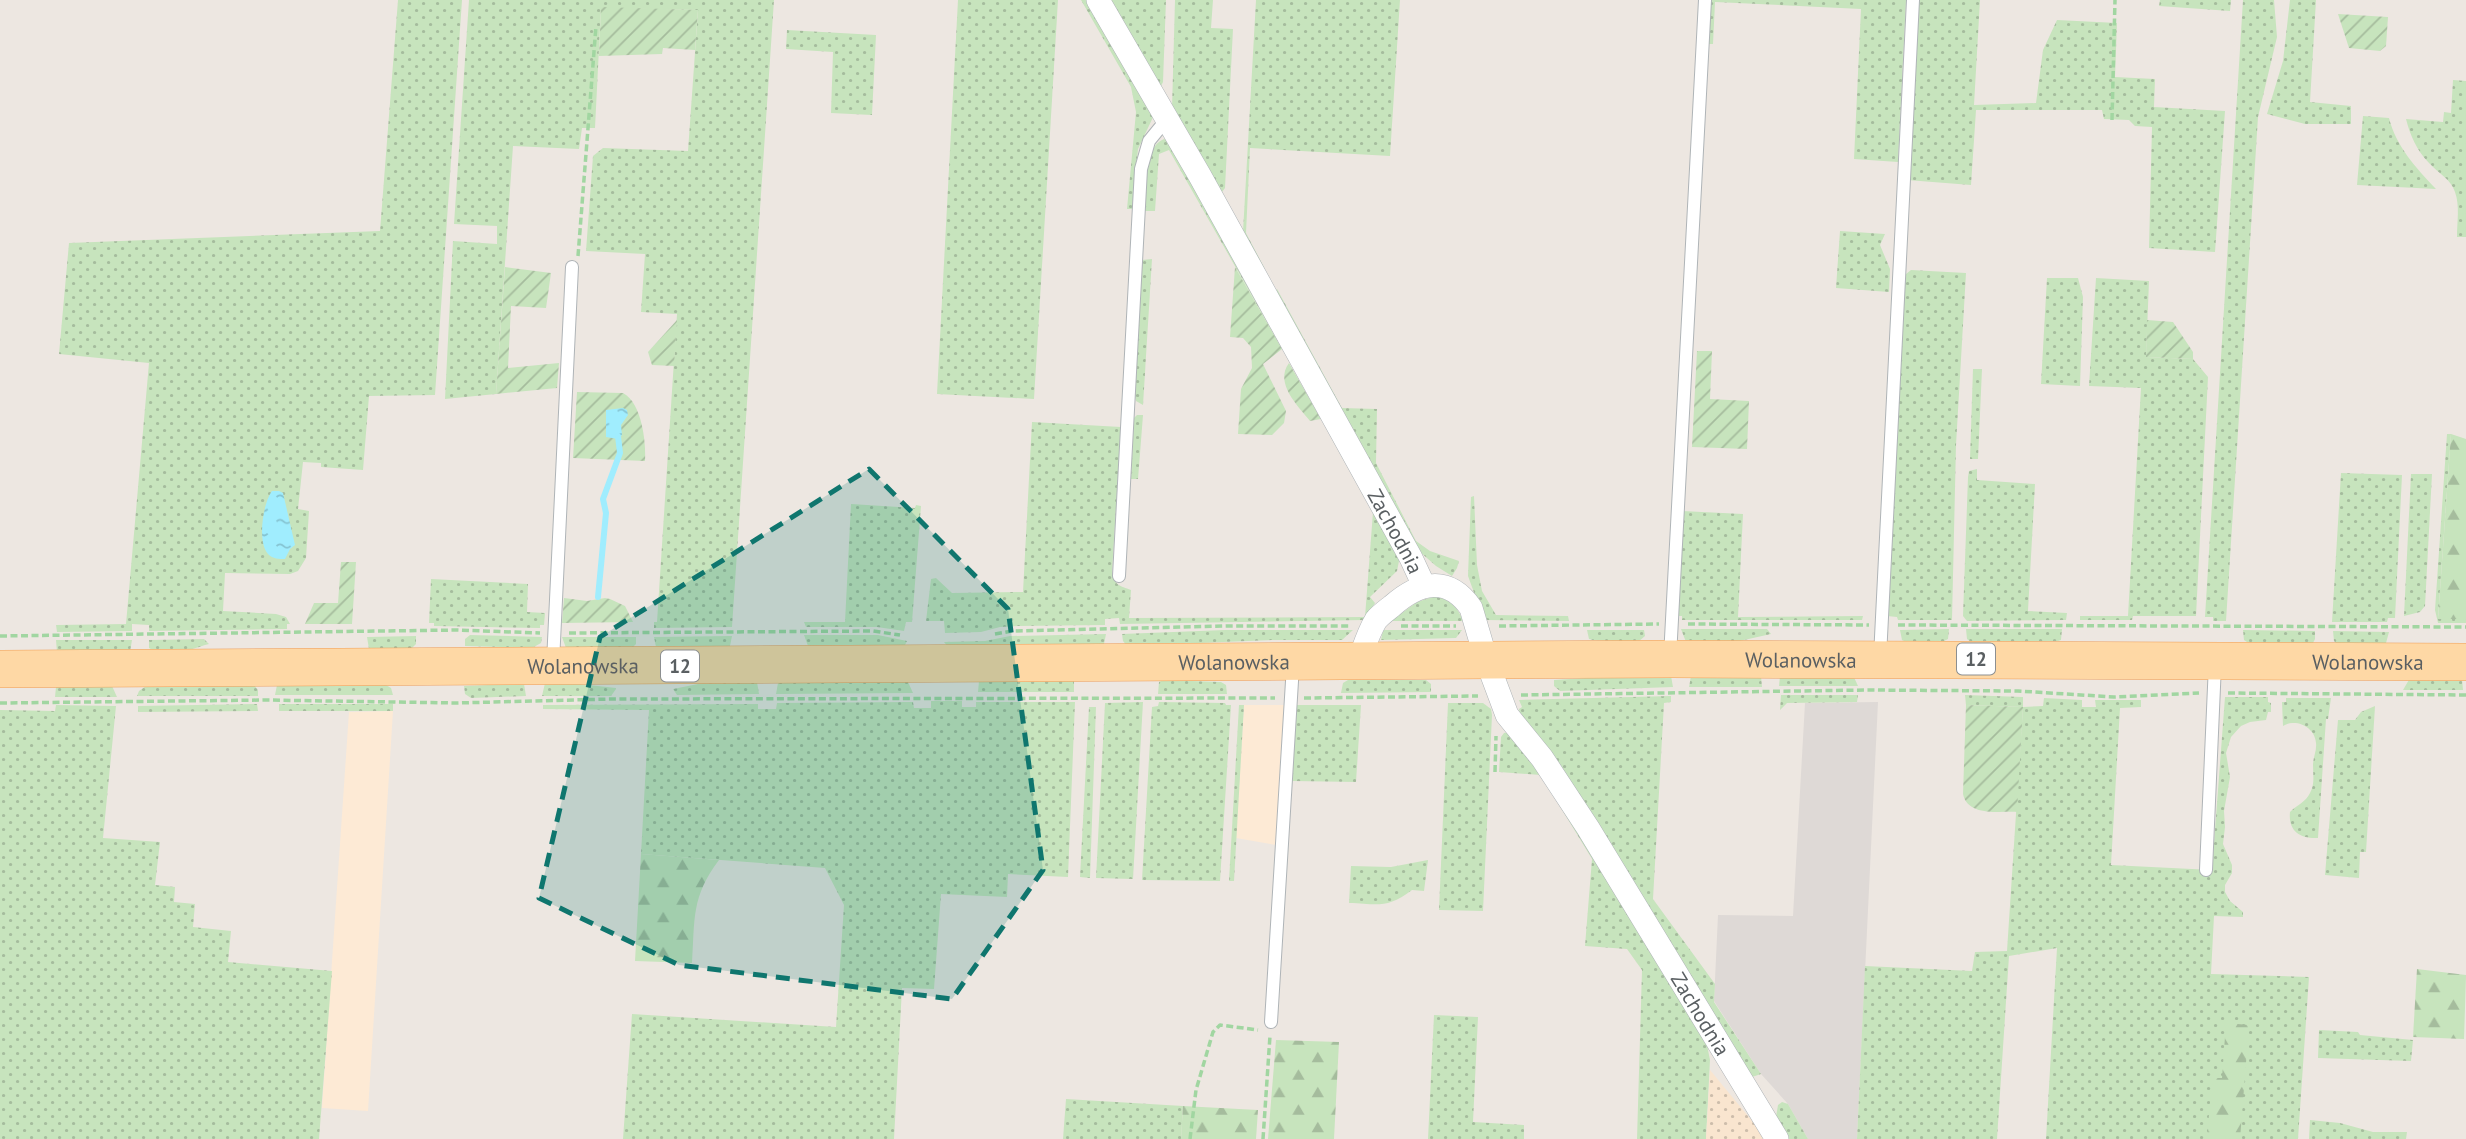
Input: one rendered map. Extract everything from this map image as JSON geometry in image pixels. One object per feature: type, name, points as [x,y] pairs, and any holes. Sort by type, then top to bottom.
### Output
[{"type":"main road","name":"Wolanowska","points":[[0,669],[553,650],[1359,661],[1480,643],[1671,641],[1880,642],[2215,677],[2466,662]]},
{"type":"street","name":"Zachodnia","points":[[1098,0],[1167,119],[1424,586],[1440,586],[1458,593],[1471,608],[1480,643],[1503,705],[1588,828],[1777,1139]]},
{"type":"street","points":[[1359,661],[1377,619],[1404,595],[1424,586]]},
{"type":"lane","points":[[1671,641],[1705,0]]},
{"type":"lane","points":[[1880,642],[1913,0]]},
{"type":"lane","points":[[1119,576],[1141,169],[1149,141],[1167,119]]},
{"type":"lane","points":[[553,650],[572,267]]},
{"type":"lane","points":[[1271,1027],[1293,661]]},
{"type":"lane","points":[[2206,870],[2215,677]]},
{"type":"path","points":[[2112,120],[2115,0]]},
{"type":"path","points":[[572,267],[579,250],[596,26]]},
{"type":"path","points":[[986,636],[1012,631],[1374,626],[1480,643],[1880,642],[2466,627]]},
{"type":"path","points":[[0,636],[458,630],[553,650],[873,631],[908,637]]},
{"type":"path","points":[[0,703],[1291,698],[1503,705],[1868,690],[2018,691],[2114,697],[2215,677],[2466,695]]},
{"type":"path","points":[[1495,772],[1497,731],[1503,705]]},
{"type":"path","points":[[1190,1139],[1196,1090],[1213,1032],[1220,1025],[1226,1024],[1259,1031]]},
{"type":"path","points":[[1263,1139],[1271,1027]]},
{"type":"highlighted area","points":[[869,469],[1008,609],[1043,870],[952,999],[679,965],[539,898],[600,637]]},
{"type":"shaded area","points":[[1878,702],[1857,1139],[1808,1139],[1788,1104],[1761,1074],[1714,1001],[1718,915],[1793,916],[1805,703]]},
{"type":"shaded area","points":[[1244,705],[1284,705],[1276,845],[1236,838]]},
{"type":"shaded area","points":[[393,711],[368,1111],[322,1108],[349,712]]},
{"type":"green space","points":[[398,0],[462,0],[435,395],[369,396],[363,470],[321,467],[321,463],[303,462],[298,509],[309,511],[306,558],[298,571],[290,574],[225,573],[223,611],[276,614],[286,617],[290,624],[287,624],[287,629],[149,631],[149,625],[132,624],[132,631],[57,632],[56,625],[126,624],[149,363],[59,354],[69,243],[380,231]]},
{"type":"green space","points":[[469,0],[774,0],[732,627],[654,628],[654,622],[657,622],[677,314],[641,312],[645,254],[586,251],[593,156],[603,148],[688,151],[698,10],[601,8],[595,128],[582,128],[579,149],[513,146],[496,394],[445,399],[453,241],[497,244],[497,226],[454,224]]},
{"type":"green space","points":[[958,0],[1058,0],[1034,399],[937,394]]},
{"type":"green space","points":[[1081,0],[1091,0],[1155,113],[1138,149],[1132,209],[1127,209],[1136,112],[1131,87]]},
{"type":"green space","points":[[1108,0],[1166,0],[1161,86]]},
{"type":"green space","points":[[1175,0],[1213,0],[1211,28],[1233,29],[1225,188],[1222,192],[1172,109]]},
{"type":"green space","points":[[1256,0],[1400,0],[1390,156],[1250,148],[1246,233],[1265,269],[1260,266],[1243,232]]},
{"type":"green space","points":[[1710,0],[1906,0],[1898,162],[1854,159],[1861,9],[1715,2],[1713,44],[1706,44]]},
{"type":"green space","points":[[1918,0],[1980,0],[1974,105],[2036,103],[2043,50],[2057,20],[2117,23],[2115,77],[2155,79],[2154,107],[2225,111],[2215,252],[2149,248],[2152,127],[2135,126],[2129,120],[2104,119],[2102,110],[1976,110],[1971,185],[1907,180]]},
{"type":"green space","points":[[2160,0],[2231,0],[2230,11],[2159,6]]},
{"type":"green space","points":[[2243,0],[2274,0],[2277,37],[2258,117],[2226,621],[2213,621],[2213,617],[2205,617]]},
{"type":"green space","points":[[2290,0],[2316,0],[2310,102],[2351,106],[2351,124],[2305,124],[2267,114],[2283,61]]},
{"type":"green space","points":[[601,7],[698,10],[695,50],[663,48],[662,54],[599,56]]},
{"type":"green space","points":[[2338,14],[2388,17],[2386,46],[2380,51],[2349,48]]},
{"type":"green space","points":[[787,30],[876,35],[872,115],[831,113],[833,52],[786,49]]},
{"type":"green space","points":[[2453,80],[2466,81],[2466,237],[2457,237],[2457,197],[2453,187],[2421,153],[2406,119],[2443,122],[2444,112],[2451,113]]},
{"type":"green space","points":[[2363,116],[2389,118],[2402,147],[2436,189],[2357,185]]},
{"type":"green space","points":[[1164,139],[1169,141],[1285,347],[1282,349],[1169,150],[1159,154],[1155,211],[1144,211],[1149,160],[1157,144]]},
{"type":"green space","points":[[1840,231],[1885,234],[1880,245],[1890,269],[1889,292],[1836,288]]},
{"type":"green space","points":[[1152,259],[1143,405],[1136,401],[1135,396],[1142,260]]},
{"type":"green space","points":[[505,267],[551,273],[546,308],[511,306],[508,368],[559,363],[557,388],[496,394]]},
{"type":"green space","points":[[1235,267],[1282,349],[1263,364],[1286,411],[1284,423],[1272,435],[1238,434],[1241,389],[1252,368],[1251,347],[1243,338],[1230,337]]},
{"type":"green space","points":[[1911,270],[1966,273],[1956,445],[1952,620],[1898,620],[1897,617],[1887,616],[1904,285],[1906,274]]},
{"type":"green space","points":[[2047,278],[2078,278],[2083,297],[2080,386],[2041,384]]},
{"type":"green space","points":[[2096,278],[2149,281],[2146,357],[2193,359],[2208,377],[2196,616],[2133,616],[2132,620],[2080,620],[2080,616],[2128,616],[2141,388],[2089,386]]},
{"type":"green space","points":[[1277,289],[1342,408],[1377,409],[1376,463],[1416,541],[1430,551],[1459,561],[1452,576],[1419,551],[1274,293]]},
{"type":"green space","points":[[677,320],[674,366],[652,365],[648,352]]},
{"type":"green space","points":[[2147,320],[2173,322],[2193,352],[2193,359],[2146,357]]},
{"type":"green space","points":[[1697,351],[1712,351],[1710,399],[1749,401],[1747,449],[1692,447]]},
{"type":"green space","points":[[1289,363],[1321,419],[1310,421],[1289,394],[1284,378]]},
{"type":"green space","points":[[1973,369],[1982,369],[1978,459],[1970,459]]},
{"type":"green space","points":[[577,392],[623,393],[629,398],[635,405],[642,424],[645,461],[573,458]]},
{"type":"green space","points":[[1143,415],[1138,479],[1131,479],[1134,418]]},
{"type":"green space","points":[[1032,422],[1121,427],[1112,572],[1116,582],[1131,590],[1129,618],[1365,617],[1373,512],[1332,439],[1337,438],[1404,560],[1399,561],[1397,571],[1370,597],[1375,603],[1365,620],[1120,624],[1119,618],[1105,619],[1105,625],[1018,626],[981,632],[945,633],[944,621],[926,621],[931,579],[936,578],[952,593],[1023,592]]},
{"type":"green space","points":[[2447,434],[2451,434],[2438,618],[2466,619],[2466,623],[2438,623],[2435,610]]},
{"type":"green space","points":[[2451,434],[2466,439],[2466,619],[2438,619]]},
{"type":"green space","points":[[1977,469],[1977,480],[2035,484],[2028,611],[2067,613],[2066,620],[1967,621],[1963,616],[1968,477],[1969,471]]},
{"type":"green space","points":[[2341,473],[2402,475],[2395,618],[2388,618],[2387,622],[2332,622]]},
{"type":"green space","points":[[2411,474],[2432,474],[2425,606],[2420,612],[2404,616]]},
{"type":"green space","points":[[1474,496],[1477,565],[1482,591],[1496,615],[1568,616],[1569,621],[1484,620],[1468,576],[1471,497]]},
{"type":"green space","points":[[851,504],[915,508],[916,505],[921,506],[912,622],[906,622],[904,631],[877,627],[806,627],[804,622],[845,622]]},
{"type":"green space","points":[[1682,511],[1743,514],[1738,617],[1863,616],[1862,620],[1682,620],[1682,616],[1677,616]]},
{"type":"green space","points":[[341,562],[356,562],[352,624],[305,624],[314,603],[338,603]]},
{"type":"green space","points":[[431,579],[528,584],[527,612],[545,613],[544,625],[540,625],[540,628],[434,626],[434,623],[429,623]]},
{"type":"green space","points":[[1436,596],[1453,605],[1463,621],[1391,621],[1417,602]]},
{"type":"green space","points":[[564,598],[587,601],[610,599],[625,606],[633,622],[562,623]]},
{"type":"green space","points":[[1681,629],[1767,629],[1771,634],[1735,642],[1686,642]]},
{"type":"green space","points":[[1949,629],[1948,639],[1942,642],[1906,642],[1902,640],[1900,630]]},
{"type":"green space","points":[[1966,629],[2062,629],[2061,640],[2058,641],[1971,642],[1967,639]]},
{"type":"green space","points":[[1225,630],[1353,630],[1342,640],[1127,646],[1122,634]]},
{"type":"green space","points":[[1383,630],[1462,630],[1456,638],[1381,640]]},
{"type":"green space","points":[[1587,630],[1644,630],[1645,636],[1638,642],[1593,640],[1589,639]]},
{"type":"green space","points":[[2243,630],[2315,631],[2315,639],[2312,645],[2250,644],[2244,640]]},
{"type":"green space","points":[[2333,631],[2389,632],[2386,643],[2337,644]]},
{"type":"green space","points":[[1106,634],[1104,644],[948,647],[944,642],[985,641],[1010,636]]},
{"type":"green space","points":[[470,635],[542,637],[541,643],[532,648],[465,646],[465,639]]},
{"type":"green space","points":[[804,635],[878,635],[907,641],[904,647],[808,646]]},
{"type":"green space","points":[[416,636],[416,644],[412,648],[369,649],[367,637]]},
{"type":"green space","points":[[732,636],[730,646],[725,649],[656,647],[654,637]]},
{"type":"green space","points":[[562,637],[636,637],[636,644],[632,648],[566,648]]},
{"type":"green space","points":[[204,639],[209,644],[179,652],[163,653],[149,648],[149,640]]},
{"type":"green space","points":[[56,640],[132,640],[130,652],[57,652]]},
{"type":"green space","points":[[1853,675],[1858,686],[1779,686],[1780,676]]},
{"type":"green space","points":[[1671,676],[1673,687],[1560,691],[1554,686],[1554,680]]},
{"type":"green space","points":[[1691,676],[1761,676],[1762,687],[1689,687]]},
{"type":"green space","points":[[2410,678],[2462,679],[2463,690],[2403,690]]},
{"type":"green space","points":[[1074,680],[1074,692],[978,692],[979,681]]},
{"type":"green space","points":[[1348,680],[1426,680],[1431,684],[1431,692],[1341,693],[1343,683]]},
{"type":"green space","points":[[713,681],[757,682],[759,694],[677,695],[673,689]]},
{"type":"green space","points":[[561,682],[616,689],[611,696],[542,696],[545,683]]},
{"type":"green space","points":[[908,682],[913,693],[776,694],[778,683]]},
{"type":"green space","points":[[1159,682],[1221,682],[1226,685],[1227,694],[1158,694]]},
{"type":"green space","points":[[524,684],[526,696],[471,698],[465,694],[464,686]]},
{"type":"green space","points":[[254,685],[258,696],[137,696],[146,686]]},
{"type":"green space","points":[[277,685],[386,685],[391,688],[393,695],[275,695]]},
{"type":"green space","points":[[112,686],[117,697],[55,697],[56,687]]},
{"type":"green space","points":[[1781,695],[1858,695],[1857,702],[1787,703],[1780,710]]},
{"type":"green space","points":[[1965,695],[2023,697],[2023,707],[1966,705]]},
{"type":"green space","points":[[1671,696],[1671,702],[1664,703],[1653,899],[1715,984],[1714,1002],[1761,1074],[1752,1077],[1521,720],[1519,709],[1522,707],[1519,700]]},
{"type":"green space","points":[[2225,697],[2268,697],[2271,712],[2268,712],[2266,720],[2241,726],[2231,737],[2226,753],[2230,777],[2224,811],[2223,844],[2232,865],[2232,873],[2225,885],[2225,892],[2230,901],[2243,912],[2243,917],[2214,916],[2211,974],[2309,977],[2298,1139],[2046,1139],[2057,948],[2009,956],[1997,1139],[1857,1139],[1865,966],[1972,971],[1975,952],[2007,951],[2023,707],[2043,706],[2044,698],[2082,700],[2082,707],[2096,707],[2095,700],[2141,700],[2141,707],[2120,708],[2111,865],[2212,870]]},
{"type":"green space","points":[[2286,698],[2331,698],[2326,719],[2318,838],[2301,835],[2291,824],[2290,812],[2306,799],[2312,790],[2316,746],[2315,737],[2309,728],[2294,723],[2283,726],[2282,702],[2286,702]]},
{"type":"green space","points":[[931,701],[962,701],[962,707],[976,707],[976,702],[1075,702],[1068,877],[1008,874],[1007,897],[941,894],[934,989],[902,988],[894,1139],[623,1139],[632,1014],[836,1027],[844,905],[825,868],[641,854],[649,710],[543,709],[543,705],[758,704],[758,709],[776,709],[777,703],[913,702],[914,708],[931,708]]},
{"type":"green space","points":[[1143,702],[1133,879],[1096,878],[1105,703]]},
{"type":"green space","points":[[1159,702],[1231,705],[1220,881],[1142,880],[1152,707],[1158,706]]},
{"type":"green space","points":[[1448,703],[1483,703],[1491,709],[1483,911],[1439,910]]},
{"type":"green space","points":[[257,704],[258,711],[138,712],[138,706]]},
{"type":"green space","points":[[279,704],[393,704],[393,711],[279,711]]},
{"type":"green space","points":[[56,705],[116,706],[103,838],[160,842],[155,885],[175,887],[174,902],[195,904],[193,927],[231,931],[228,962],[332,971],[319,1139],[0,1139],[0,710],[55,711]]},
{"type":"green space","points":[[1239,705],[1244,705],[1234,881],[1229,881]]},
{"type":"green space","points":[[1296,705],[1361,705],[1356,782],[1292,781]]},
{"type":"green space","points":[[1966,705],[2023,707],[2017,812],[1978,810],[1966,801],[1963,794]]},
{"type":"green space","points":[[2375,706],[2366,852],[2360,852],[2359,878],[2325,875],[2338,720],[2355,720],[2361,712]]},
{"type":"green space","points":[[1089,707],[1096,707],[1090,878],[1080,877]]},
{"type":"green space","points":[[1509,732],[1531,755],[1706,1040],[1710,1060],[1706,1139],[1637,1139],[1642,970],[1627,949],[1585,946],[1592,859],[1541,775],[1499,772],[1501,737]]},
{"type":"green space","points":[[641,854],[719,860],[699,897],[694,921],[692,963],[635,961]]},
{"type":"green space","points":[[1428,860],[1424,891],[1412,890],[1389,903],[1349,903],[1351,866],[1391,867]]},
{"type":"green space","points":[[2417,969],[2466,975],[2464,1039],[2413,1037]]},
{"type":"green space","points":[[1434,1015],[1478,1017],[1473,1122],[1524,1125],[1524,1139],[1428,1139]]},
{"type":"green space","points":[[2226,1023],[2249,1025],[2240,1139],[2207,1139],[2212,1078],[2222,1078]]},
{"type":"green space","points":[[2319,1030],[2358,1032],[2360,1035],[2413,1040],[2411,1061],[2318,1058]]},
{"type":"green space","points":[[1276,1040],[1339,1042],[1334,1139],[1268,1139]]},
{"type":"green space","points":[[1066,1099],[1183,1106],[1181,1139],[1063,1139]]},
{"type":"green space","points":[[1782,1102],[1788,1104],[1808,1139],[1786,1139],[1776,1117],[1778,1105]]},
{"type":"green space","points":[[1183,1106],[1258,1110],[1256,1139],[1181,1139]]},
{"type":"green space","points":[[2310,1120],[2340,1123],[2373,1132],[2407,1132],[2406,1139],[2309,1139]]},
{"type":"sand","points":[[1710,1070],[1767,1139],[1706,1139]]},
{"type":"water","points":[[623,408],[628,415],[621,425],[622,435],[618,439],[606,437],[606,410]]},
{"type":"water","points":[[272,491],[283,493],[295,545],[285,559],[268,554],[262,532],[266,504]]},
{"type":"waterway","points":[[598,597],[606,513],[603,499],[620,453],[618,436]]}]
